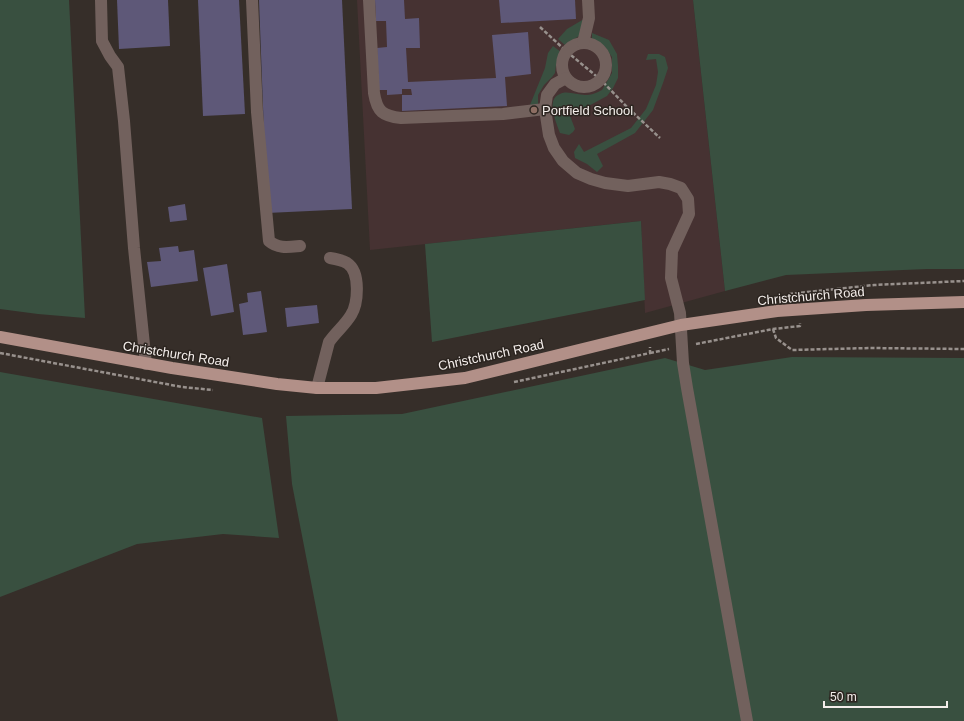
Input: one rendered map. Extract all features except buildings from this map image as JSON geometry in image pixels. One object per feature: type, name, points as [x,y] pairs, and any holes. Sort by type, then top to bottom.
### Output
[{"type":"main road","name":"Christchurch Road","points":[[0,337],[146,364],[278,384],[317,388],[376,388],[465,378],[681,325],[777,311],[866,305],[962,303]]},
{"type":"lane","points":[[101,0],[102,41],[118,67],[146,364]]},
{"type":"lane","points":[[252,0],[257,112],[269,241],[272,244],[284,248],[300,246]]},
{"type":"lane","points":[[369,0],[374,93],[375,101],[379,110],[390,116],[401,118],[503,114],[545,109]]},
{"type":"lane","points":[[584,43],[589,18],[588,0]]},
{"type":"lane","points":[[584,43],[597,47],[602,52],[606,65],[605,72],[601,80],[584,88],[571,83],[563,73],[562,62],[566,51],[577,44],[584,43]]},
{"type":"lane","points":[[566,78],[554,84],[547,94],[545,109],[548,135],[554,148],[563,161],[577,173],[605,183],[628,186],[659,182],[670,184],[681,188],[688,199],[689,214],[672,251],[671,278],[680,313],[687,388],[747,721]]},
{"type":"lane","points":[[317,388],[329,342],[350,318],[356,302],[356,283],[352,268],[341,260],[330,258]]},
{"type":"path","points":[[540,27],[601,80],[660,138]]},
{"type":"path","points":[[785,295],[874,285],[964,281]]},
{"type":"path","points":[[512,383],[650,352],[773,329],[776,338],[792,350],[870,348],[964,349]]},
{"type":"path","points":[[650,333],[650,352]]},
{"type":"path","points":[[0,353],[182,387],[220,391]]},
{"type":"shaded area","name":"Portfield School","points":[[357,0],[693,0],[725,291],[645,313],[641,221],[370,250]]},
{"type":"green space","points":[[0,0],[69,0],[85,318],[0,309]]},
{"type":"green space","points":[[693,0],[964,0],[964,269],[927,269],[786,275],[725,291]]},
{"type":"green space","points":[[584,19],[579,36],[565,45],[558,39],[567,29]]},
{"type":"green space","points":[[592,33],[609,40],[617,54],[618,78],[607,96],[570,116],[575,129],[573,132],[569,135],[560,133],[553,112],[553,101],[556,97],[563,93],[584,95],[602,90],[612,73],[612,57],[605,47],[592,40]]},
{"type":"green space","points":[[553,46],[561,52],[556,65],[555,73],[544,85],[538,95],[538,105],[530,105],[545,68],[548,53]]},
{"type":"green space","points":[[648,54],[659,54],[665,57],[668,68],[653,110],[635,133],[597,154],[603,166],[597,172],[587,164],[575,158],[574,152],[579,144],[584,152],[631,128],[646,109],[656,85],[658,72],[656,59],[646,60]]},
{"type":"green space","points":[[641,221],[645,300],[432,342],[425,244]]},
{"type":"green space","points":[[792,357],[964,358],[964,721],[338,721],[292,484],[286,416],[402,414],[665,358],[705,370]]},
{"type":"green space","points":[[0,372],[262,418],[279,538],[223,534],[137,544],[0,597]]},
{"type":"place","name":"Portfield School","points":[[534,110]]}]
